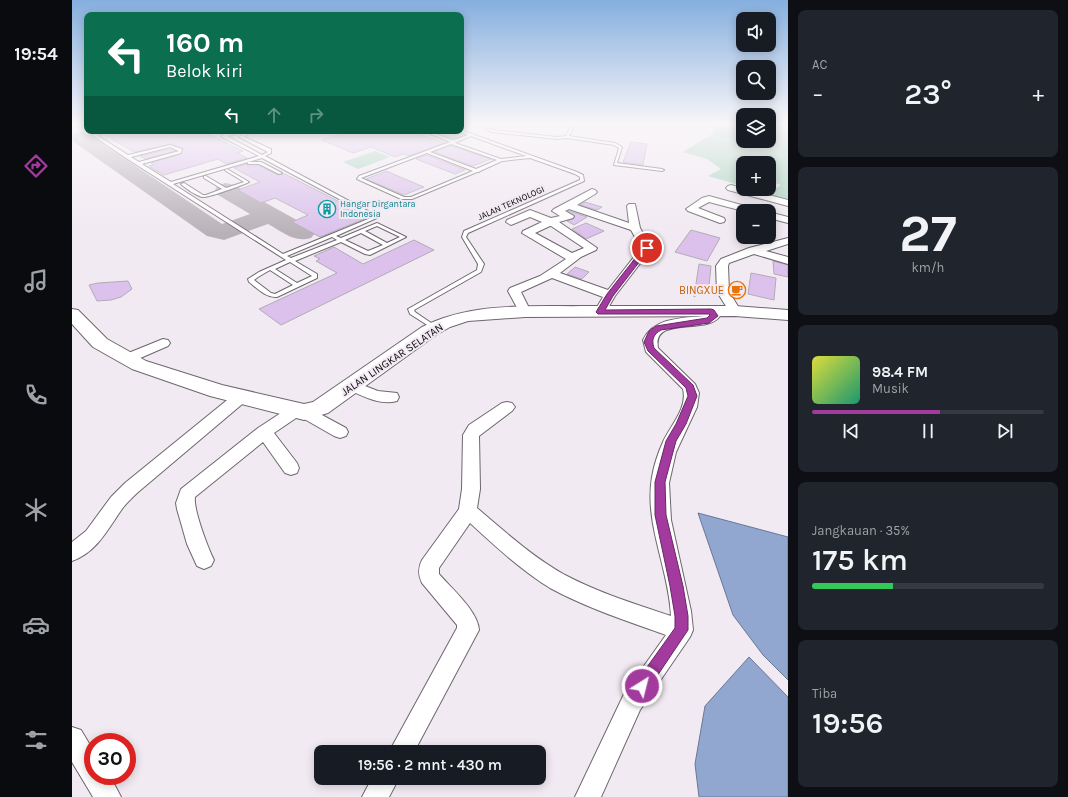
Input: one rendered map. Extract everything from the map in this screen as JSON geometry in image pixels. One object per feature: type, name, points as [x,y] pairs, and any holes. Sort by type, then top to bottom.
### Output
[{"type":"main road","name":"JALAN LINGKAR SELATAN","points":[[300,411],[320,408],[435,328],[466,316],[525,312],[735,311],[788,315]]},
{"type":"main road","points":[[74,320],[100,343],[126,359],[162,374],[217,391],[300,411]]},
{"type":"street","points":[[731,188],[788,203]]},
{"type":"street","points":[[573,258],[527,233],[550,222],[569,216],[557,211],[569,206],[592,192]]},
{"type":"street","points":[[720,220],[691,209],[705,200],[736,207]]},
{"type":"street","points":[[569,206],[634,228]]},
{"type":"street","points":[[600,312],[610,295],[647,248],[634,228],[632,206]]},
{"type":"street","points":[[511,222],[530,213],[550,222],[592,248],[573,258],[551,274],[514,291],[525,312]]},
{"type":"street","points":[[776,217],[788,220]]},
{"type":"street","points":[[735,311],[723,292],[722,266],[729,259],[753,250],[788,241]]},
{"type":"street","points":[[753,250],[788,261]]},
{"type":"street","points":[[551,274],[610,295]]},
{"type":"street","points":[[588,797],[632,702],[682,630],[682,616],[661,515],[660,482],[671,441],[692,400],[693,391],[651,349],[648,342],[651,332],[659,328],[709,320],[714,316],[711,312]]},
{"type":"street","points":[[126,359],[163,343]]},
{"type":"street","points":[[352,386],[376,396],[392,397]]},
{"type":"street","points":[[72,553],[93,537],[117,502],[131,488],[242,396]]},
{"type":"street","points":[[405,745],[468,630],[468,624],[464,618],[429,577],[429,566],[468,511],[471,489],[471,434],[475,429],[507,407]]},
{"type":"street","points":[[204,560],[197,544],[186,509],[185,503],[187,494],[264,432],[300,411],[340,432]]},
{"type":"street","points":[[264,432],[291,468]]},
{"type":"street","points":[[468,511],[541,571],[564,584],[602,602],[682,630]]},
{"type":"street","points":[[83,762],[108,797]]},
{"type":"street","points":[[375,797],[382,785]]},
{"type":"lane","points":[[133,160],[290,261],[315,275],[315,277],[298,286],[275,296],[269,294],[251,282],[252,278],[290,261],[340,240],[377,224],[404,237],[387,246],[366,253],[340,240],[333,236]]},
{"type":"lane","points":[[138,164],[151,160]]},
{"type":"lane","points":[[172,185],[250,160]]},
{"type":"lane","points":[[271,160],[377,217],[283,256]]},
{"type":"lane","points":[[405,160],[360,177],[359,179],[407,199],[478,171],[501,160]]},
{"type":"lane","points":[[449,160],[478,171]]},
{"type":"lane","name":"JALAN TEKNOLOGI","points":[[435,328],[412,313],[411,309],[479,271],[481,264],[464,237],[466,232],[582,181],[582,176],[541,160]]},
{"type":"lane","points":[[616,160],[615,164],[662,170]]},
{"type":"lane","points":[[172,185],[183,184],[256,162],[280,173]]},
{"type":"lane","points":[[383,162],[392,165]]},
{"type":"lane","points":[[183,184],[202,196],[206,196],[247,182],[226,170]]},
{"type":"lane","points":[[205,177],[226,190]]},
{"type":"lane","points":[[360,231],[387,246]]},
{"type":"lane","points":[[272,269],[298,286]]},
{"type":"green space","points":[[348,160],[381,160],[358,169],[343,162]]},
{"type":"green space","points":[[709,160],[736,160],[736,184],[708,176],[721,169]]},
{"type":"green space","points":[[776,160],[788,160],[788,199],[776,196],[776,188],[781,185],[776,183]]},
{"type":"water","points":[[698,513],[788,537],[788,680],[763,655],[733,615]]},
{"type":"water","points":[[749,657],[788,697],[788,797],[699,797],[695,764],[705,706]]},
{"type":"building","points":[[160,160],[214,160],[164,175],[149,166],[154,165],[151,163]]},
{"type":"building","points":[[220,160],[239,160],[226,164]]},
{"type":"building","points":[[419,160],[440,160],[465,170],[455,174]]},
{"type":"building","points":[[457,160],[488,160],[473,166]]},
{"type":"building","points":[[624,160],[644,160],[643,165],[623,162]]},
{"type":"building","name":"Hangar Dirgantara Indonesia","points":[[247,164],[248,166],[259,166],[278,175],[285,174],[369,217],[320,237],[292,222],[308,215],[275,198],[261,203],[238,190],[260,182],[234,168]]},
{"type":"building","points":[[386,171],[424,187],[404,195],[366,179]]},
{"type":"building","points":[[585,202],[602,207],[597,210],[580,205]]},
{"type":"building","points":[[568,211],[587,217],[574,225],[567,221],[575,217]]},
{"type":"building","points":[[586,223],[604,231],[586,239],[572,229]]},
{"type":"building","points":[[691,230],[720,238],[707,261],[675,252]]},
{"type":"building","points":[[414,240],[434,250],[281,325],[259,309],[337,273],[316,261],[320,259],[314,256],[334,247],[363,264]]},
{"type":"building","points":[[773,261],[788,265],[788,277],[774,274]]},
{"type":"building","points":[[699,264],[711,266],[709,286],[694,297]]},
{"type":"building","points":[[575,267],[589,272],[582,279],[567,274]]},
{"type":"building","points":[[751,273],[776,278],[774,300],[748,294]]},
{"type":"building","points":[[128,281],[132,289],[121,297],[111,300],[97,301],[89,285],[98,283]]},
{"type":"taxiway","points":[[113,160],[216,231],[224,232],[269,215]]},
{"type":"taxiway","points":[[226,190],[302,233]]},
{"type":"place","name":"Hangar Dirgantara Indonesia","points":[[327,209]]},
{"type":"place","name":"BINGXUE","points":[[737,290]]},
{"type":"route","points":[[642,686],[682,630],[682,616],[661,515],[660,482],[671,441],[681,424],[693,396],[693,391],[690,387],[651,349],[648,342],[651,332],[664,326],[709,320],[714,316],[711,312],[600,312],[610,295],[647,248]]}]
